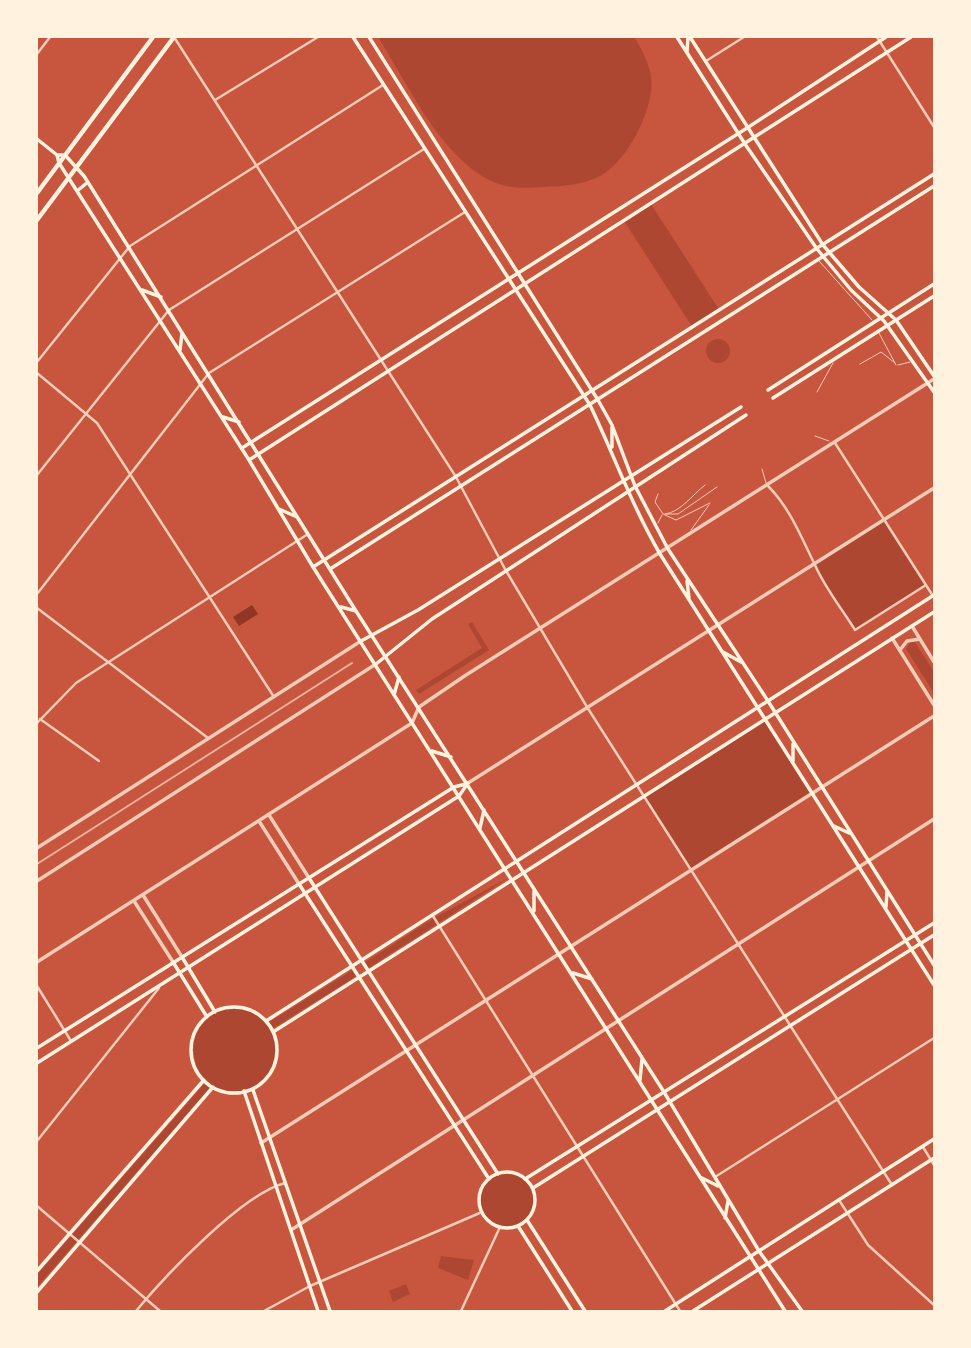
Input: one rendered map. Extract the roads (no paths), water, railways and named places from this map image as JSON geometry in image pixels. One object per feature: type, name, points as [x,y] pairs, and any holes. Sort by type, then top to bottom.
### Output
[{"type":"main road","points":[[37,193],[153,37]]},
{"type":"main road","points":[[37,220],[174,37]]},
{"type":"main road","points":[[353,37],[590,405],[612,449],[627,491],[660,554],[934,985]]},
{"type":"main road","points":[[369,37],[593,390],[612,425],[635,486],[668,549],[768,701],[934,965]]},
{"type":"main road","points":[[677,37],[738,134],[817,250],[851,290],[887,325],[934,392]]},
{"type":"main road","points":[[687,52],[689,37]]},
{"type":"main road","points":[[689,37],[823,245],[863,291],[895,320],[934,378]]},
{"type":"main road","points":[[242,447],[738,134],[878,39],[886,37]]},
{"type":"main road","points":[[249,460],[911,37]]},
{"type":"main road","points":[[710,88],[726,93]]},
{"type":"main road","points":[[37,139],[57,155],[59,163],[242,447],[313,567],[607,1028],[757,1271],[785,1311]]},
{"type":"main road","points":[[57,155],[65,155],[78,166],[130,246],[356,611],[664,1092],[768,1264],[802,1311]]},
{"type":"main road","points":[[313,567],[934,174]]},
{"type":"main road","points":[[77,191],[89,183]]},
{"type":"main road","points":[[330,569],[934,186]]},
{"type":"main road","points":[[781,199],[784,187]]},
{"type":"main road","points":[[768,390],[934,284]]},
{"type":"main road","points":[[141,289],[161,297]]},
{"type":"main road","points":[[851,290],[863,291]]},
{"type":"main road","points":[[773,398],[934,296]]},
{"type":"main road","points":[[180,351],[182,331]]},
{"type":"main road","points":[[914,360],[915,346]]},
{"type":"main road","points":[[361,641],[500,560],[741,407]]},
{"type":"main road","points":[[376,664],[505,569],[746,415]]},
{"type":"main road","points":[[221,416],[240,423]]},
{"type":"main road","points":[[612,425],[612,449]]},
{"type":"main road","points":[[277,508],[297,517]]},
{"type":"main road","points":[[636,510],[651,518]]},
{"type":"main road","points":[[686,578],[689,600]]},
{"type":"main road","points":[[266,1021],[518,863],[934,595]]},
{"type":"main road","points":[[339,606],[356,611]]},
{"type":"main road","points":[[273,1032],[934,612]]},
{"type":"main road","points":[[722,652],[743,664]]},
{"type":"main road","points":[[394,695],[399,677]]},
{"type":"main road","points":[[793,741],[793,763]]},
{"type":"main road","points":[[430,751],[451,757]]},
{"type":"main road","points":[[37,1048],[454,787],[468,783]]},
{"type":"main road","points":[[37,1063],[165,979],[459,796],[468,783]]},
{"type":"main road","points":[[480,829],[484,810]]},
{"type":"main road","points":[[833,826],[851,834]]},
{"type":"main road","points":[[309,878],[498,1174]]},
{"type":"main road","points":[[299,884],[489,1179]]},
{"type":"main road","points":[[534,888],[534,914]]},
{"type":"main road","points":[[886,909],[887,890]]},
{"type":"main road","points":[[249,915],[254,924]]},
{"type":"main road","points":[[525,1179],[934,923]]},
{"type":"main road","points":[[533,1188],[934,935]]},
{"type":"main road","points":[[182,957],[215,1012]]},
{"type":"main road","points":[[173,962],[207,1017]]},
{"type":"main road","points":[[924,969],[934,975]]},
{"type":"main road","points":[[571,973],[592,979]]},
{"type":"main road","points":[[242,1008],[266,1021],[273,1032],[276,1042],[275,1063],[254,1090],[224,1091],[204,1080],[192,1055],[195,1034],[207,1017],[215,1012],[242,1008]]},
{"type":"main road","points":[[640,1081],[642,1057]]},
{"type":"main road","points":[[37,1271],[204,1080]]},
{"type":"main road","points":[[37,1292],[213,1087]]},
{"type":"main road","points":[[254,1090],[330,1311]]},
{"type":"main road","points":[[244,1091],[318,1311]]},
{"type":"main road","points":[[664,1311],[934,1139]]},
{"type":"main road","points":[[693,1311],[933,1159]]},
{"type":"main road","points":[[513,1173],[525,1179],[533,1188],[534,1208],[527,1220],[518,1226],[500,1227],[489,1221],[482,1212],[480,1194],[489,1179],[498,1174],[513,1173]]},
{"type":"main road","points":[[698,1176],[720,1187]]},
{"type":"main road","points":[[725,1218],[728,1199]]},
{"type":"main road","points":[[527,1220],[585,1311]]},
{"type":"main road","points":[[518,1226],[572,1311]]},
{"type":"street","points":[[37,54],[50,37]]},
{"type":"street","points":[[174,37],[462,486],[505,569],[587,707],[892,1185]]},
{"type":"street","points":[[215,100],[318,37]]},
{"type":"street","points":[[705,62],[744,37]]},
{"type":"street","points":[[878,39],[934,127]]},
{"type":"street","points":[[37,362],[130,246],[383,85]]},
{"type":"street","points":[[37,475],[169,310],[424,149]]},
{"type":"street","points":[[37,594],[209,373],[465,212]]},
{"type":"street","points":[[37,373],[86,411],[131,471],[274,697]]},
{"type":"street","points":[[37,962],[412,723],[419,707],[540,628],[685,539],[934,378]]},
{"type":"street","points":[[835,443],[934,595]]},
{"type":"street","points":[[768,486],[779,498],[809,547],[814,564],[855,630],[926,585]]},
{"type":"street","points":[[468,783],[934,488]]},
{"type":"street","points":[[37,723],[67,690],[107,662],[308,534]]},
{"type":"street","points":[[37,608],[208,738]]},
{"type":"street","points":[[912,626],[934,662]]},
{"type":"street","points":[[892,638],[934,705]]},
{"type":"street","points":[[900,651],[907,641],[920,639]]},
{"type":"street","points":[[38,846],[361,641]]},
{"type":"street","points":[[37,881],[376,664]]},
{"type":"street","points":[[261,1143],[934,716]]},
{"type":"street","points":[[40,719],[99,761]]},
{"type":"street","points":[[269,815],[309,878]]},
{"type":"street","points":[[291,1230],[934,819]]},
{"type":"street","points":[[259,821],[299,884]]},
{"type":"street","points":[[143,895],[182,957]]},
{"type":"street","points":[[134,901],[173,962]]},
{"type":"street","points":[[433,916],[680,1311]]},
{"type":"street","points":[[37,1141],[165,979]]},
{"type":"street","points":[[37,986],[71,1041]]},
{"type":"street","points":[[715,1177],[934,1038]]},
{"type":"street","points":[[923,1147],[933,1159],[934,1165]]},
{"type":"street","points":[[136,1311],[211,1234],[276,1186],[285,1183]]},
{"type":"street","points":[[839,1200],[868,1245],[934,1304]]},
{"type":"street","points":[[37,1206],[160,1311]]},
{"type":"street","points":[[264,1311],[310,1286],[482,1212]]},
{"type":"street","points":[[461,1311],[500,1227]]},
{"type":"lane","points":[[817,250],[818,261],[874,322],[896,365]]},
{"type":"lane","points":[[860,364],[881,352],[896,365],[904,366],[914,360]]},
{"type":"lane","points":[[817,392],[835,358]]},
{"type":"lane","points":[[815,436],[835,443]]},
{"type":"lane","points":[[762,469],[768,486]]},
{"type":"lane","points":[[663,514],[674,513],[705,485]]},
{"type":"lane","points":[[663,514],[678,514],[717,487]]},
{"type":"lane","points":[[658,494],[655,502],[663,514],[681,520],[710,503],[685,539]]},
{"type":"lane","points":[[656,528],[663,514]]},
{"type":"railway","points":[[37,864],[352,663]]}]
